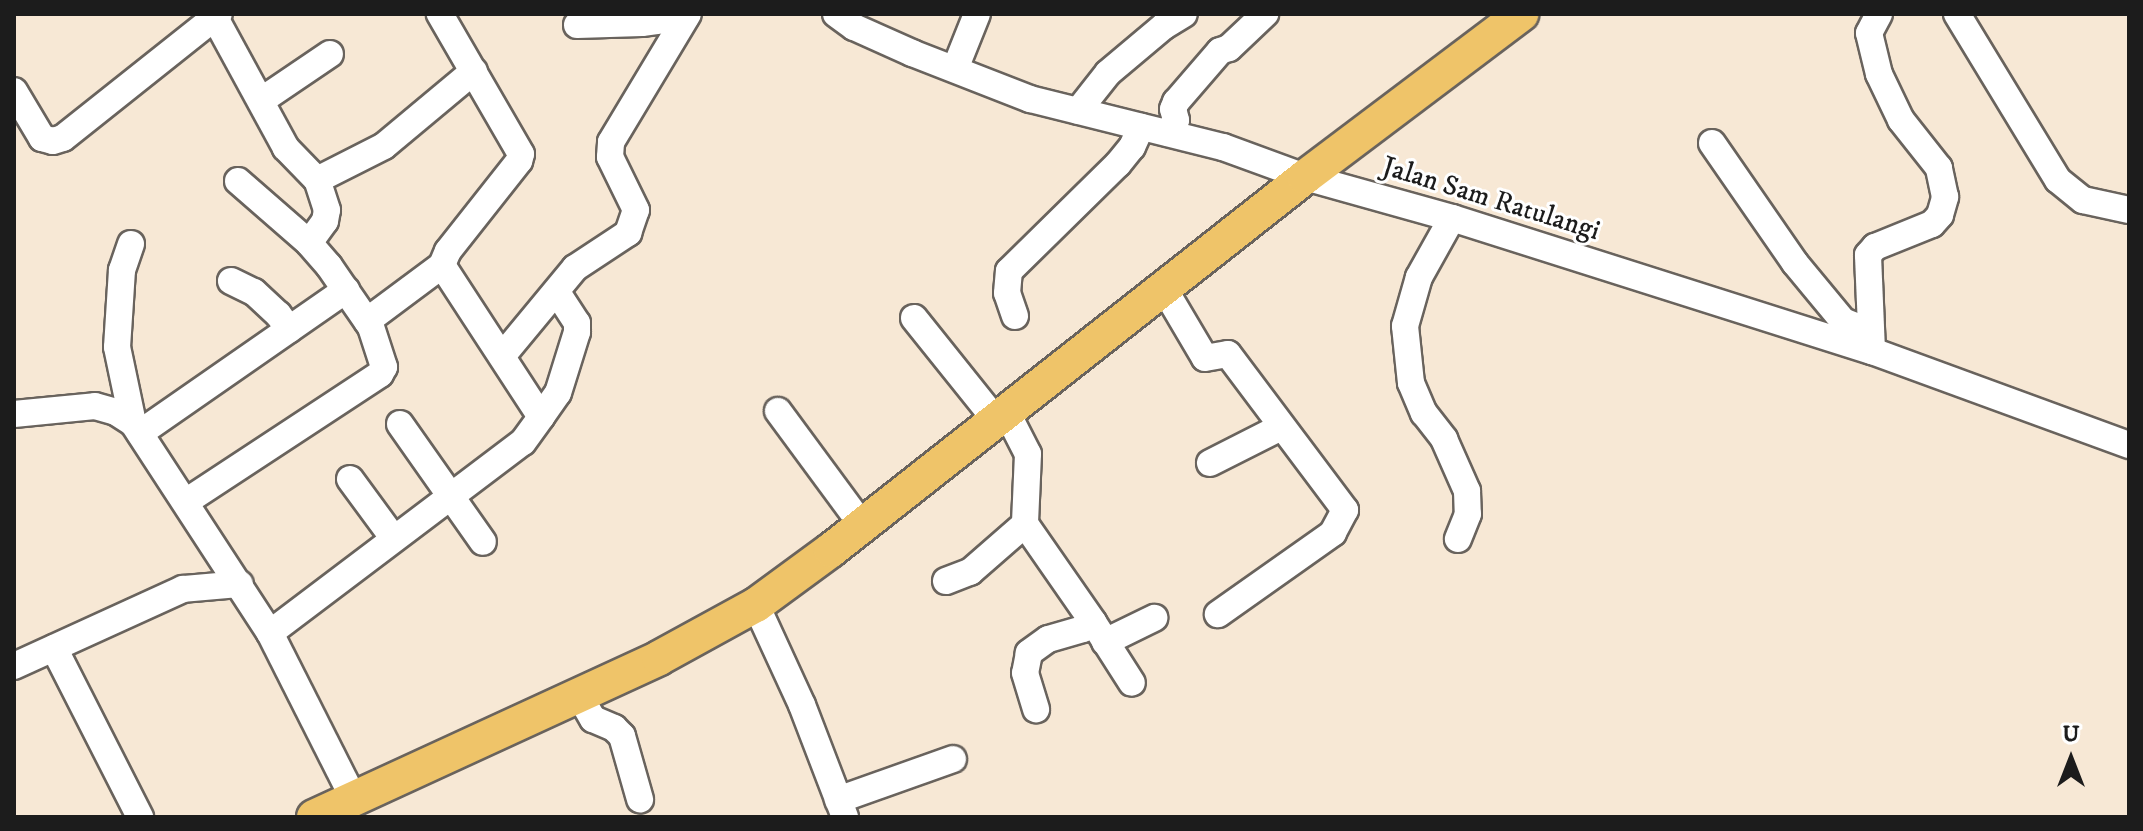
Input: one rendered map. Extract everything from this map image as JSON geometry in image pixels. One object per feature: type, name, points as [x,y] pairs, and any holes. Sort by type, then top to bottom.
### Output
[{"type":"main road","points":[[314,817],[659,658],[756,605],[1305,177],[1521,14]]},
{"type":"street","points":[[367,321],[442,265],[448,251],[519,161],[521,154],[440,14]]},
{"type":"street","name":"Jalan Sam Ratulangi","points":[[836,14],[854,27],[1030,99],[1223,147],[1305,177],[1871,342],[2129,445]]},
{"type":"street","points":[[955,69],[977,14]]},
{"type":"street","points":[[1168,133],[1176,120],[1173,109],[1176,102],[1220,51],[1229,48],[1265,14]]},
{"type":"street","points":[[1871,342],[1868,255],[1875,247],[1932,224],[1940,215],[1945,197],[1939,168],[1901,120],[1879,74],[1869,33],[1879,14]]},
{"type":"street","points":[[1957,14],[2058,180],[2083,200],[2129,210]]},
{"type":"street","points":[[14,91],[42,138],[53,141],[63,138],[216,15],[286,148],[317,180],[327,210],[325,221],[309,243]]},
{"type":"street","points":[[577,25],[687,15]]},
{"type":"street","points":[[503,355],[575,268],[608,250],[628,233],[636,210],[610,157],[611,142],[687,15]]},
{"type":"street","points":[[1078,111],[1108,73],[1172,17]]},
{"type":"street","points":[[262,100],[330,54]]},
{"type":"street","points":[[317,180],[384,146],[474,71]]},
{"type":"street","points":[[1015,316],[1007,293],[1009,271],[1118,164],[1132,147],[1141,127]]},
{"type":"street","points":[[1712,143],[1795,263],[1843,321],[1871,342]]},
{"type":"street","points":[[187,501],[380,374],[384,360],[367,321],[309,243],[238,181]]},
{"type":"street","points":[[1452,218],[1419,277],[1405,326],[1411,383],[1424,413],[1444,439],[1467,491],[1468,514],[1458,539]]},
{"type":"street","points":[[131,244],[122,270],[117,347],[137,428]]},
{"type":"street","points":[[442,265],[541,417]]},
{"type":"street","points":[[231,281],[254,292],[289,329]]},
{"type":"street","points":[[1163,287],[1205,358],[1228,354],[1281,427],[1344,505],[1345,515],[1333,533],[1218,614]]},
{"type":"street","points":[[137,428],[346,290]]},
{"type":"street","points":[[270,633],[523,442],[558,393],[577,332],[577,323],[557,292]]},
{"type":"street","points":[[914,318],[1000,415],[1028,454],[1025,524],[1132,683]]},
{"type":"street","points":[[14,414],[95,406],[116,412],[137,428],[270,633],[354,799]]},
{"type":"street","points":[[778,411],[862,525]]},
{"type":"street","points":[[400,424],[449,498],[483,542]]},
{"type":"street","points":[[1210,463],[1281,427]]},
{"type":"street","points":[[350,479],[394,539]]},
{"type":"street","points":[[946,581],[970,572],[1025,524]]},
{"type":"street","points":[[14,666],[183,589],[240,584]]},
{"type":"street","points":[[756,605],[802,705],[841,809],[953,759]]},
{"type":"street","points":[[1036,709],[1025,673],[1029,653],[1048,639],[1083,629],[1099,632],[1154,618]]},
{"type":"street","points":[[54,648],[140,817]]},
{"type":"street","points":[[579,695],[593,719],[619,731],[640,799]]}]
